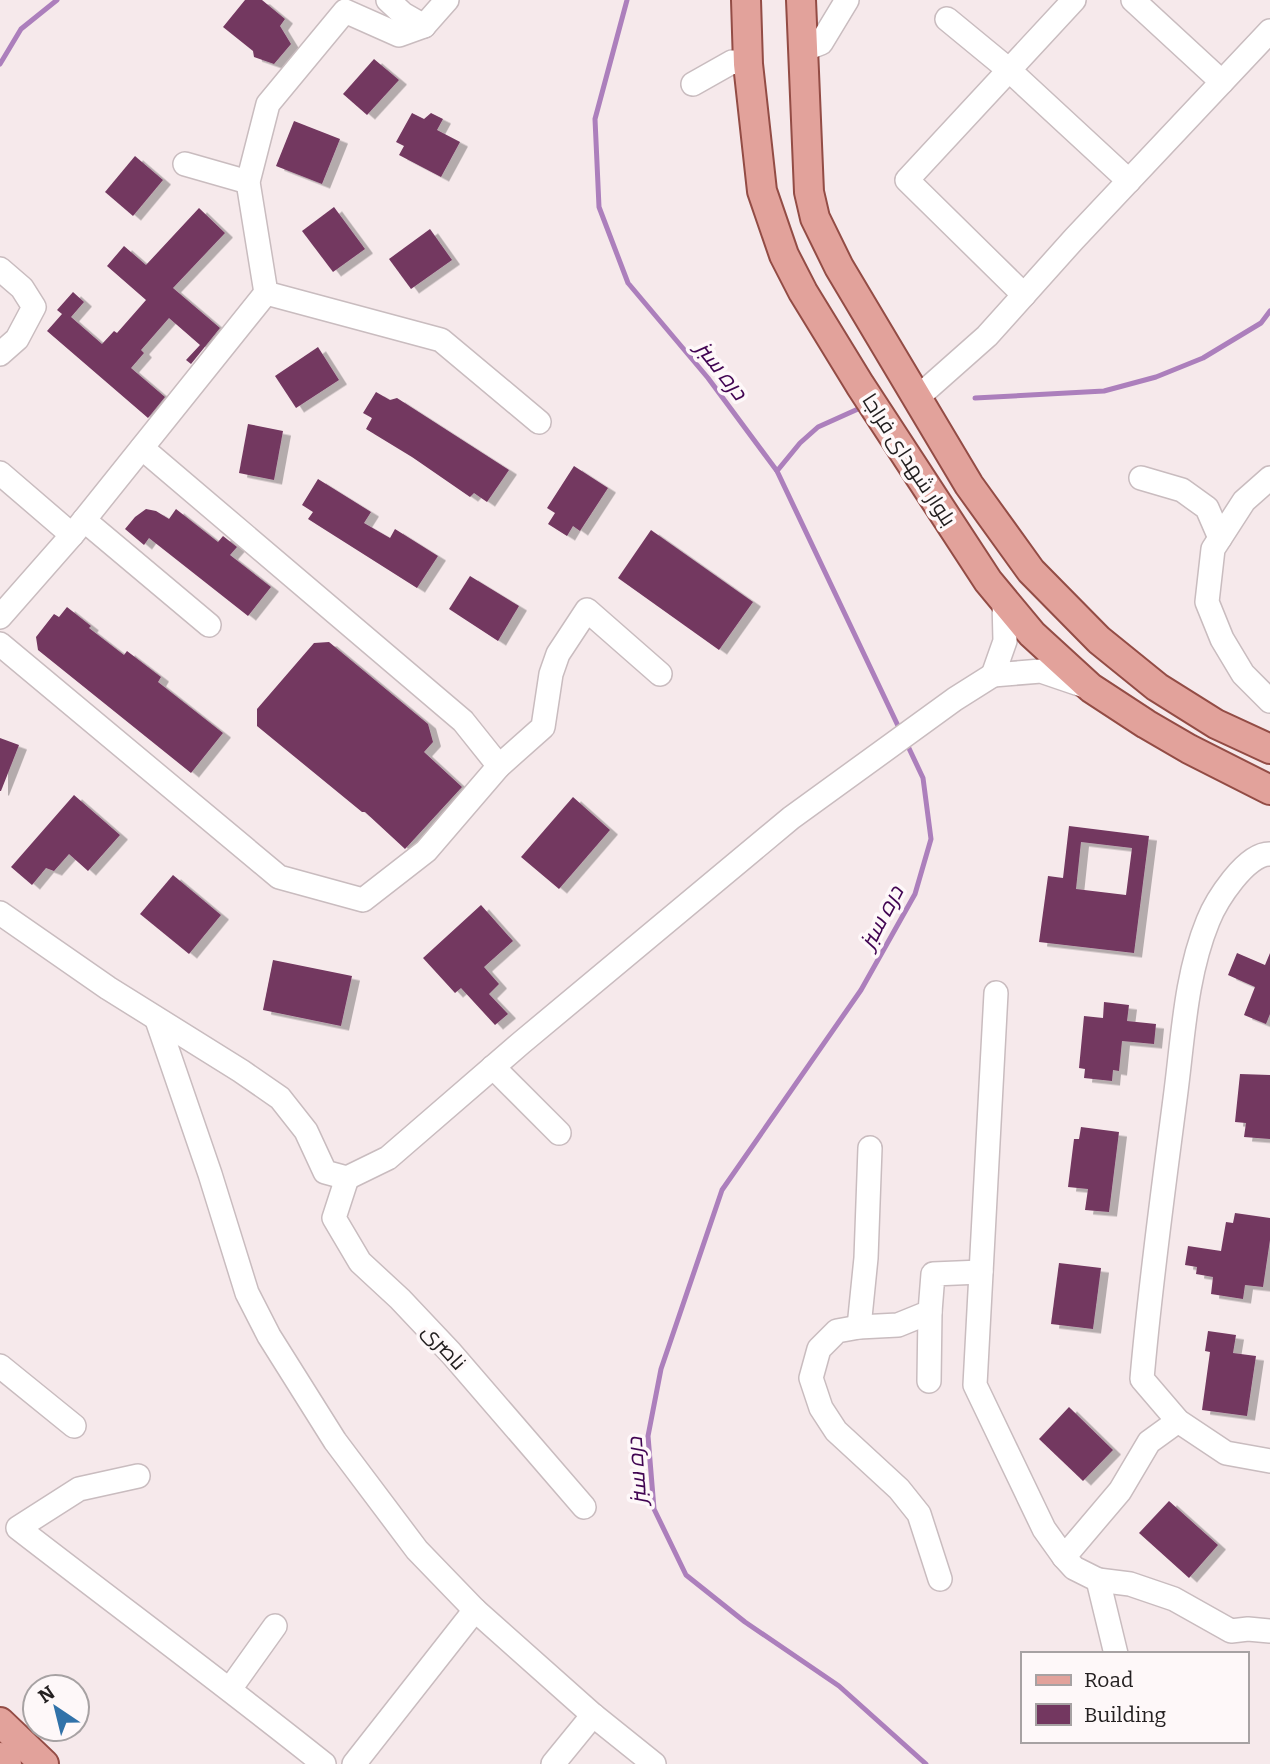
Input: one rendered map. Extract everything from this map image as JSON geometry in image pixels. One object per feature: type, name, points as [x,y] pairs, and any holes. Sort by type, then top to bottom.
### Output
[{"type":"main road","name":"بلوار شهدای فراجا","points":[[746,0],[748,64],[762,191],[785,255],[803,292],[860,385],[982,570],[1032,635],[1091,688],[1189,749],[1270,790]]},
{"type":"main road","name":"بلوار شهدای فراجا","points":[[802,0],[809,192],[815,218],[839,267],[969,485],[1031,571],[1098,640],[1157,687],[1216,724],[1270,749]]},
{"type":"main road","points":[[0,1722],[44,1764]]},
{"type":"main road","points":[[0,1757],[7,1764]]},
{"type":"street","points":[[388,0],[403,14],[424,26]]},
{"type":"street","points":[[0,617],[78,527],[266,293],[248,183],[268,104],[345,11],[399,35],[424,26],[447,0]]},
{"type":"street","points":[[803,50],[821,43],[848,0]]},
{"type":"street","points":[[1024,295],[906,180],[1074,0]]},
{"type":"street","points":[[1133,0],[1222,82]]},
{"type":"street","points":[[947,19],[1009,70],[1129,181]]},
{"type":"street","points":[[917,398],[987,336],[1270,31]]},
{"type":"street","points":[[693,84],[732,62],[748,64]]},
{"type":"street","points":[[185,164],[248,183]]},
{"type":"street","points":[[0,270],[22,288],[34,307],[17,339],[0,354]]},
{"type":"street","points":[[266,293],[440,340],[540,422]]},
{"type":"street","points":[[142,447],[463,721],[499,766]]},
{"type":"street","points":[[0,473],[78,527],[209,625]]},
{"type":"street","points":[[1141,478],[1182,491],[1207,508],[1220,538]]},
{"type":"street","points":[[1270,478],[1244,501],[1213,550],[1207,602],[1222,639],[1243,674],[1270,701]]},
{"type":"street","points":[[993,675],[1004,640],[1004,600]]},
{"type":"street","points":[[0,644],[279,877],[363,900],[426,851],[499,766],[543,727],[551,674],[558,654],[587,610],[660,674]]},
{"type":"street","points":[[0,913],[157,1020],[242,1071],[280,1098],[306,1131],[325,1172],[347,1178],[388,1158],[493,1066],[790,818],[955,699],[993,675],[1041,671],[1091,688]]},
{"type":"street","points":[[1270,854],[1263,853],[1235,875],[1208,920],[1190,986],[1148,1302],[1142,1379],[1178,1420],[1226,1453],[1270,1461]]},
{"type":"street","points":[[996,993],[975,1385],[1044,1528],[1074,1567],[1098,1580],[1130,1584],[1174,1598],[1231,1632],[1248,1629],[1270,1631]]},
{"type":"street","points":[[157,1020],[210,1174],[247,1293],[269,1336],[335,1441],[417,1550],[475,1610],[654,1764]]},
{"type":"street","points":[[493,1066],[559,1133]]},
{"type":"street","points":[[859,1326],[866,1258],[870,1148]]},
{"type":"street","name":"ناصری","points":[[347,1178],[334,1218],[360,1262],[400,1299],[451,1353],[584,1507]]},
{"type":"street","points":[[929,1381],[933,1274],[981,1272]]},
{"type":"street","points":[[930,1312],[898,1325],[859,1326],[837,1331],[819,1349],[811,1378],[821,1408],[836,1431],[899,1489],[919,1514],[940,1579]]},
{"type":"street","points":[[0,1366],[74,1426]]},
{"type":"street","points":[[1064,1557],[1120,1490],[1149,1442],[1178,1420]]},
{"type":"street","points":[[138,1476],[79,1489],[19,1528],[324,1764]]},
{"type":"street","points":[[1098,1580],[1116,1652]]},
{"type":"street","points":[[354,1764],[475,1610]]},
{"type":"street","points":[[230,1689],[275,1626]]},
{"type":"street","points":[[554,1764],[593,1714]]},
{"type":"building","points":[[245,0],[262,0],[285,19],[280,26],[291,44],[274,64],[254,57],[253,51],[223,27]]},
{"type":"building","points":[[374,59],[399,80],[367,115],[343,94]]},
{"type":"building","points":[[412,113],[424,119],[431,113],[443,119],[437,130],[460,142],[441,177],[399,155],[404,146],[396,142]]},
{"type":"building","points":[[294,121],[340,139],[322,184],[276,166]]},
{"type":"building","points":[[135,156],[163,180],[133,216],[105,192]]},
{"type":"building","points":[[334,207],[365,249],[333,272],[302,231]]},
{"type":"building","points":[[199,208],[225,233],[173,288],[220,328],[191,364],[186,360],[200,345],[169,318],[141,350],[144,353],[131,368],[165,397],[148,418],[47,331],[62,314],[57,310],[73,292],[84,302],[71,317],[102,344],[114,331],[117,333],[146,300],[107,266],[124,246],[146,265]]},
{"type":"building","points":[[430,229],[452,260],[411,289],[389,259]]},
{"type":"building","points":[[318,347],[339,380],[296,408],[275,376]]},
{"type":"building","points":[[376,392],[390,400],[397,398],[509,470],[487,502],[474,493],[470,497],[366,429],[372,418],[363,413]]},
{"type":"building","points":[[248,424],[283,431],[274,480],[239,473]]},
{"type":"building","points":[[574,466],[608,488],[580,531],[573,526],[567,536],[548,524],[555,513],[547,508]]},
{"type":"building","points":[[318,479],[371,512],[364,523],[390,538],[395,529],[438,556],[417,588],[308,519],[313,512],[302,505]]},
{"type":"building","points":[[146,509],[156,511],[169,519],[176,509],[218,542],[223,536],[237,547],[230,555],[271,587],[248,616],[149,538],[144,545],[125,529]]},
{"type":"building","points":[[651,530],[753,602],[719,650],[618,578]]},
{"type":"building","points":[[470,576],[519,606],[498,641],[449,609]]},
{"type":"building","points":[[67,607],[124,655],[127,651],[161,677],[158,682],[223,733],[191,773],[38,650],[36,637],[54,614],[59,617]]},
{"type":"building","points":[[329,642],[428,724],[433,742],[424,752],[462,787],[405,849],[365,812],[257,726],[257,709],[314,643]]},
{"type":"building","points":[[0,738],[19,745],[1,791],[0,791]]},
{"type":"building","points":[[74,795],[120,835],[88,871],[69,854],[54,871],[46,868],[32,885],[11,867]]},
{"type":"building","points":[[573,797],[610,830],[559,889],[521,857]]},
{"type":"building","points":[[1069,826],[1149,836],[1134,953],[1039,942],[1048,876],[1063,878]],"holes":[[[1081,842],[1132,848],[1126,895],[1076,889]]]},
{"type":"building","points":[[173,875],[221,915],[189,954],[140,914]]},
{"type":"building","points":[[481,905],[513,941],[484,967],[499,984],[489,994],[508,1014],[495,1025],[461,988],[455,993],[423,958]]},
{"type":"building","points":[[1237,953],[1265,965],[1270,953],[1270,1014],[1266,1024],[1244,1015],[1255,987],[1228,975]]},
{"type":"building","points":[[273,960],[352,976],[341,1026],[263,1010]]},
{"type":"building","points":[[1104,1002],[1129,1005],[1127,1021],[1156,1024],[1154,1044],[1122,1041],[1119,1071],[1113,1070],[1112,1081],[1084,1078],[1085,1069],[1079,1068],[1084,1016],[1103,1018]]},
{"type":"building","points":[[1240,1074],[1270,1075],[1270,1139],[1244,1137],[1246,1123],[1235,1122]]},
{"type":"building","points":[[1081,1127],[1119,1132],[1109,1212],[1085,1210],[1088,1189],[1068,1187],[1074,1139],[1079,1139]]},
{"type":"building","points":[[1235,1213],[1270,1218],[1270,1240],[1263,1287],[1245,1285],[1243,1299],[1211,1294],[1213,1277],[1196,1274],[1197,1267],[1185,1265],[1188,1246],[1221,1251],[1226,1222],[1233,1223]]},
{"type":"building","points":[[1059,1263],[1101,1268],[1093,1329],[1051,1324]]},
{"type":"building","points":[[1208,1331],[1236,1335],[1233,1353],[1256,1356],[1247,1416],[1202,1410],[1210,1352],[1205,1351]]},
{"type":"building","points":[[1069,1407],[1113,1450],[1083,1481],[1039,1439]]},
{"type":"building","points":[[1169,1501],[1218,1545],[1189,1578],[1139,1533]]},
{"type":"waterway","name":"دره سبز","points":[[0,64],[21,29],[57,0]]},
{"type":"waterway","name":"دره سبز","points":[[627,0],[595,119],[599,207],[628,283],[708,378],[777,471],[900,730]]},
{"type":"waterway","points":[[975,398],[1104,391],[1156,377],[1203,358],[1261,323],[1270,311]]},
{"type":"waterway","points":[[777,471],[800,443],[818,427],[858,409]]},
{"type":"waterway","name":"دره سبز","points":[[906,742],[923,778],[931,839],[915,894],[861,990],[722,1190],[661,1369],[648,1436],[654,1509],[686,1575],[745,1622],[839,1686],[926,1764]]}]
